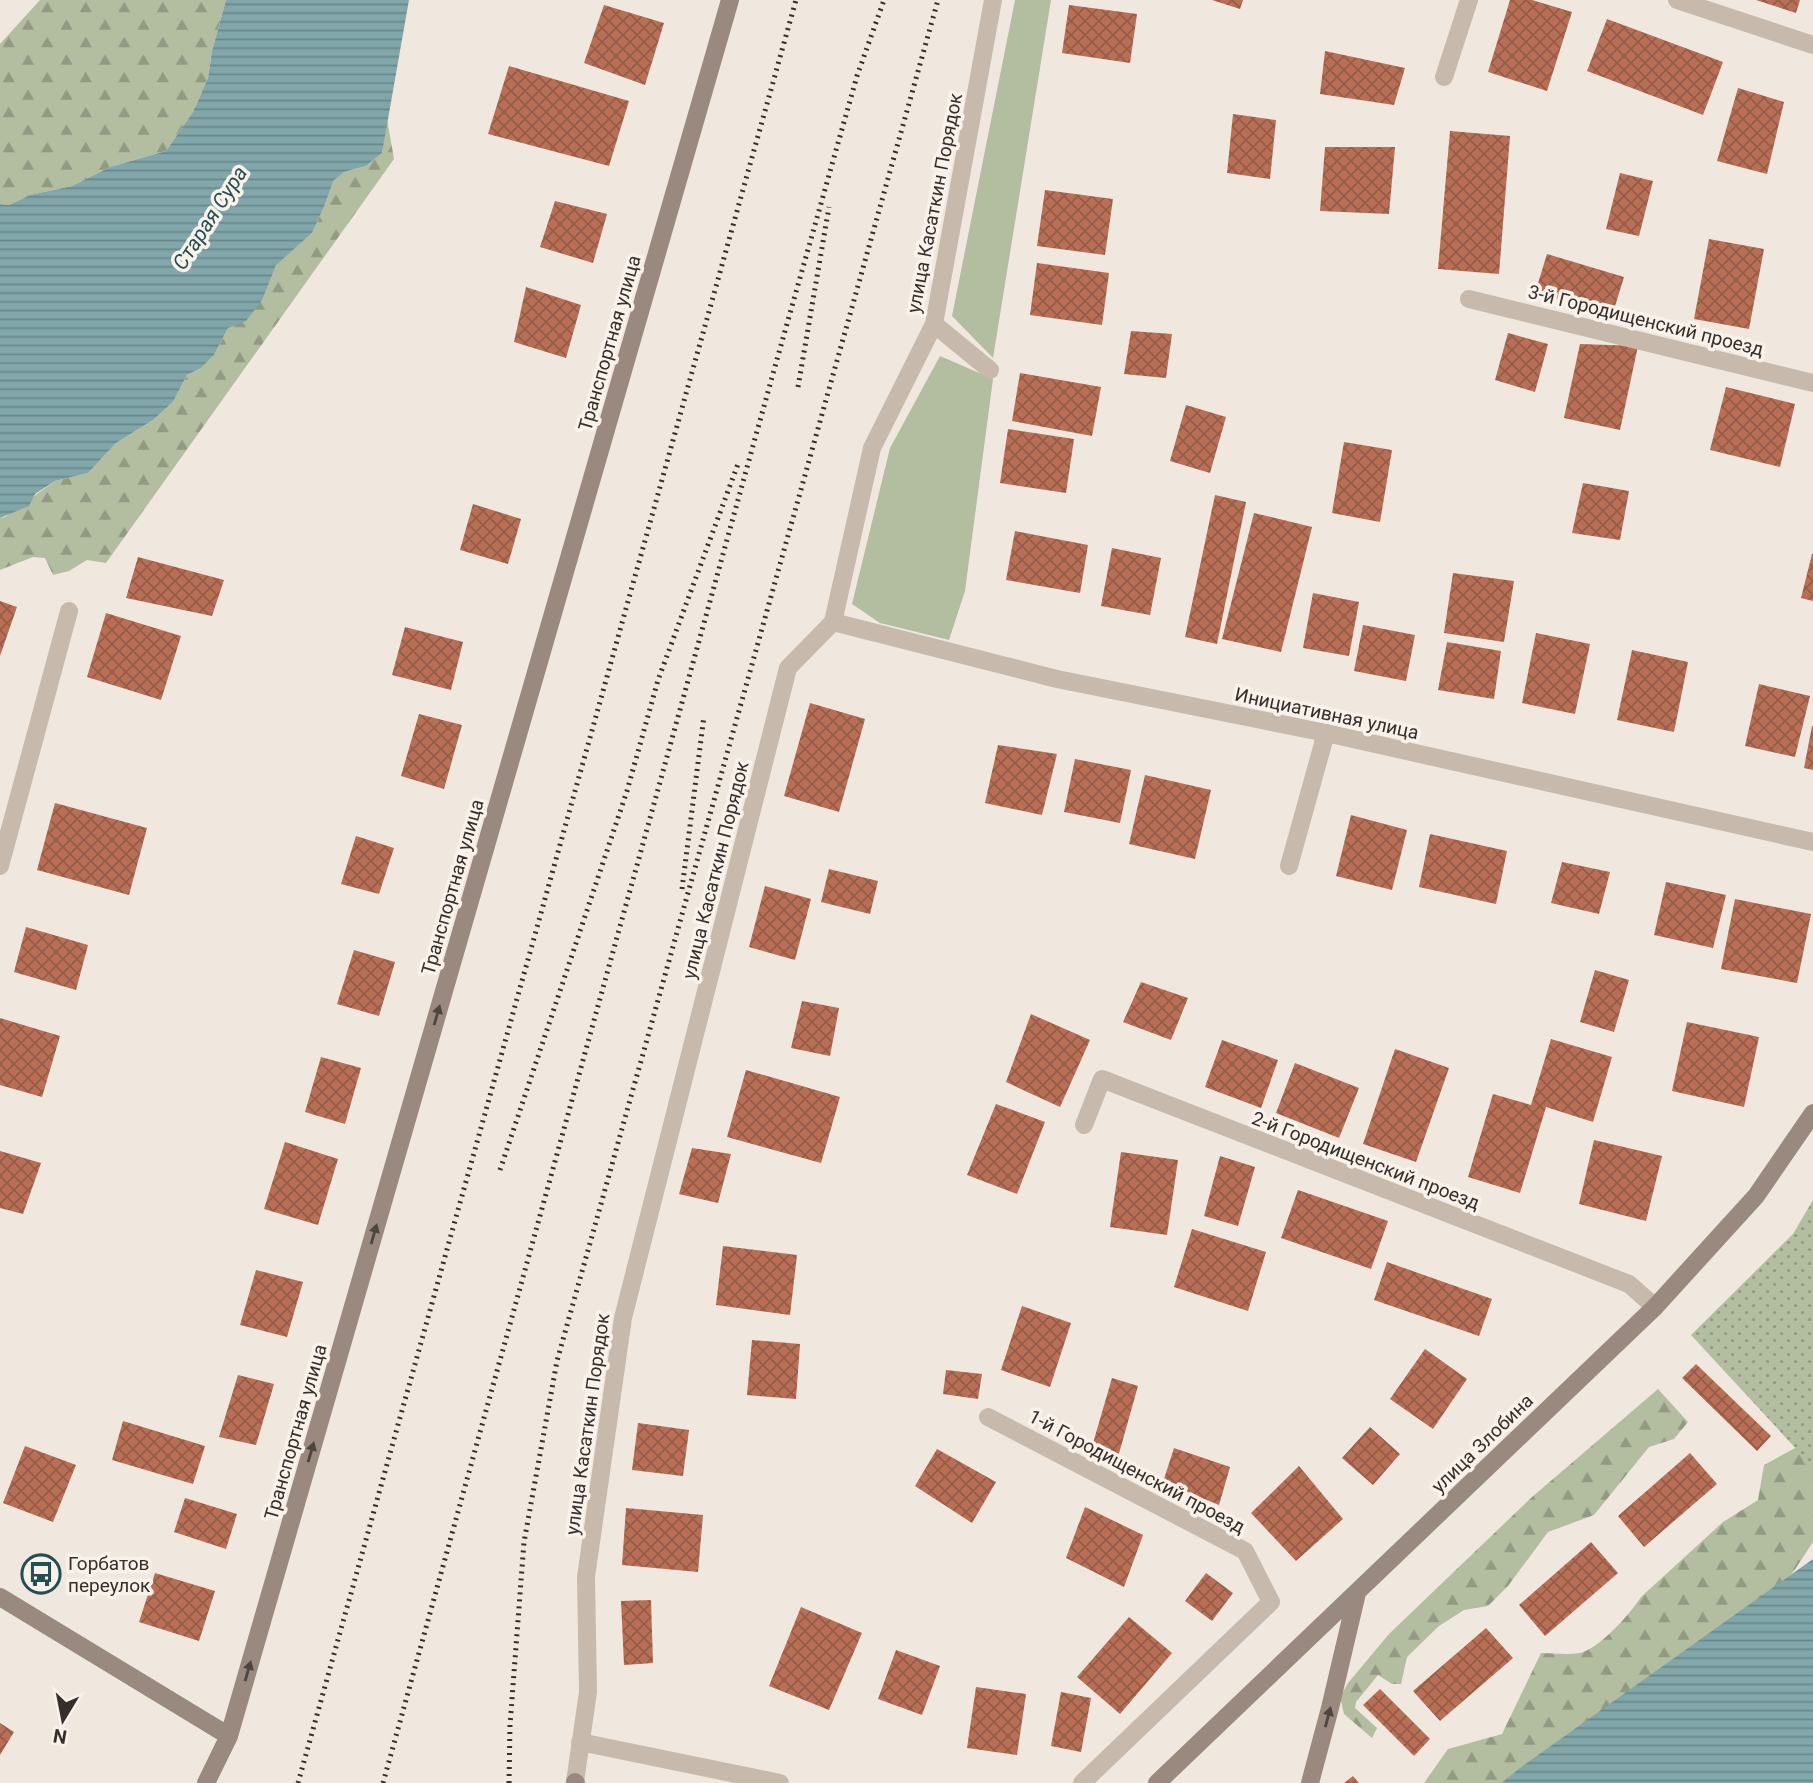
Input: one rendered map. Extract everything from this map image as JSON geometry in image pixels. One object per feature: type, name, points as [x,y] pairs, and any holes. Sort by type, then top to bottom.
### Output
[{"type":"main road","name":"Транспортная улица","points":[[206,1783],[229,1736],[730,0]]},
{"type":"main road","name":"улица Злобина","points":[[1157,1783],[1655,1307],[1756,1196],[1813,1113]]},
{"type":"main road","points":[[1310,1783],[1357,1592]]},
{"type":"main road","points":[[0,1597],[229,1736]]},
{"type":"street","name":"улица Касаткин Порядок","points":[[575,1782],[588,1692],[586,1577],[622,1318],[788,668],[833,622],[872,447],[934,324],[993,0]]},
{"type":"street","points":[[1444,77],[1469,0]]},
{"type":"street","points":[[1678,0],[1813,45]]},
{"type":"street","name":"3-й Городищенский проезд","points":[[1469,299],[1813,383]]},
{"type":"street","points":[[934,324],[990,370]]},
{"type":"street","points":[[0,866],[69,611]]},
{"type":"street","name":"Инициативная улица","points":[[833,622],[1057,679],[1326,733],[1813,842]]},
{"type":"street","points":[[1289,866],[1326,733]]},
{"type":"street","name":"2-й Городищенский проезд","points":[[1084,1125],[1102,1079],[1629,1284],[1655,1307]]},
{"type":"street","name":"1-й Городищенский проезд","points":[[988,1417],[1245,1551],[1271,1602],[1082,1783]]},
{"type":"street","points":[[580,1742],[780,1783]]},
{"type":"green space","points":[[40,0],[226,0],[212,51],[208,78],[193,112],[166,151],[110,167],[72,186],[30,195],[9,205],[0,204],[0,44]]},
{"type":"green space","points":[[1015,0],[1051,0],[993,358],[952,316]]},
{"type":"green space","points":[[387,119],[394,159],[106,563],[87,560],[69,571],[53,575],[45,558],[33,557],[0,570],[0,518],[55,481],[88,473],[116,443],[153,420],[173,402],[187,375],[201,368],[214,355],[228,328],[275,265],[312,233],[332,181],[344,172],[366,166],[382,153]]},
{"type":"green space","points":[[940,356],[993,379],[965,591],[949,640],[880,623],[852,604],[890,448]]},
{"type":"green space","points":[[1813,1200],[1813,1467],[1691,1335],[1793,1234]]},
{"type":"green space","points":[[1658,1389],[1688,1422],[1674,1439],[1649,1447],[1594,1515],[1548,1532],[1508,1586],[1488,1606],[1464,1610],[1439,1626],[1407,1657],[1401,1684],[1392,1684],[1378,1675],[1356,1702],[1355,1708],[1377,1728],[1372,1738],[1344,1714],[1340,1697],[1348,1683],[1389,1634],[1532,1497]]},
{"type":"green space","points":[[1797,1447],[1813,1455],[1813,1542],[1790,1577],[1501,1783],[1424,1783],[1448,1749],[1502,1734],[1541,1653],[1580,1653],[1605,1638],[1641,1597],[1723,1522],[1758,1500],[1764,1465]]},
{"type":"water","name":"Старая Сура","points":[[226,0],[409,0],[382,153],[366,166],[344,172],[333,181],[312,233],[276,265],[262,300],[246,321],[228,328],[214,355],[201,368],[187,375],[173,402],[153,420],[116,443],[88,473],[55,481],[35,494],[29,506],[0,518],[0,204],[9,205],[30,195],[72,186],[110,167],[166,151],[193,112],[208,78],[212,51]]},
{"type":"water","points":[[1813,1559],[1813,1783],[1501,1783],[1524,1765]]},
{"type":"building","points":[[1212,0],[1243,0],[1240,9]]},
{"type":"building","points":[[1510,0],[1532,0],[1572,12],[1547,91],[1488,72]]},
{"type":"building","points":[[1756,0],[1800,0],[1796,13]]},
{"type":"building","points":[[604,5],[664,23],[645,85],[584,63]]},
{"type":"building","points":[[1069,5],[1137,14],[1130,63],[1062,53]]},
{"type":"building","points":[[1607,19],[1723,62],[1703,115],[1587,71]]},
{"type":"building","points":[[1325,51],[1405,68],[1394,105],[1320,94]]},
{"type":"building","points":[[509,66],[629,101],[609,166],[488,134]]},
{"type":"building","points":[[1738,88],[1784,102],[1767,174],[1717,161]]},
{"type":"building","points":[[1233,114],[1276,120],[1270,179],[1227,173]]},
{"type":"building","points":[[1450,131],[1510,136],[1499,274],[1438,269]]},
{"type":"building","points":[[1325,147],[1395,147],[1389,214],[1320,211]]},
{"type":"building","points":[[1620,173],[1653,181],[1639,236],[1606,229]]},
{"type":"building","points":[[1045,190],[1113,199],[1105,255],[1037,246]]},
{"type":"building","points":[[555,201],[607,214],[593,263],[540,247]]},
{"type":"building","points":[[1709,239],[1764,249],[1749,329],[1694,319]]},
{"type":"building","points":[[1547,254],[1624,277],[1612,316],[1535,293]]},
{"type":"building","points":[[1037,263],[1109,273],[1102,325],[1030,315]]},
{"type":"building","points":[[526,287],[581,305],[566,358],[514,342]]},
{"type":"building","points":[[1131,331],[1172,334],[1166,378],[1124,374]]},
{"type":"building","points":[[1508,333],[1548,344],[1535,392],[1495,380]]},
{"type":"building","points":[[1580,344],[1638,346],[1620,430],[1564,418]]},
{"type":"building","points":[[1020,373],[1101,387],[1092,436],[1012,421]]},
{"type":"building","points":[[1726,387],[1795,404],[1780,467],[1710,450]]},
{"type":"building","points":[[1186,405],[1226,417],[1210,473],[1170,461]]},
{"type":"building","points":[[1008,429],[1074,439],[1066,493],[1000,483]]},
{"type":"building","points":[[1344,442],[1392,450],[1380,522],[1332,513]]},
{"type":"building","points":[[1583,483],[1629,491],[1620,540],[1572,533]]},
{"type":"building","points":[[1215,495],[1246,502],[1217,644],[1185,637]]},
{"type":"building","points":[[473,504],[521,519],[508,564],[460,550]]},
{"type":"building","points":[[1254,513],[1312,527],[1281,652],[1222,639]]},
{"type":"building","points":[[1015,531],[1088,545],[1080,593],[1006,580]]},
{"type":"building","points":[[1112,548],[1161,558],[1150,615],[1101,606]]},
{"type":"building","points":[[1813,554],[1813,601],[1801,598]]},
{"type":"building","points":[[138,557],[224,580],[212,616],[126,598]]},
{"type":"building","points":[[1453,573],[1514,581],[1504,642],[1444,633]]},
{"type":"building","points":[[1313,593],[1359,602],[1349,656],[1303,648]]},
{"type":"building","points":[[0,601],[17,607],[0,656]]},
{"type":"building","points":[[106,613],[181,636],[161,700],[87,677]]},
{"type":"building","points":[[1363,625],[1415,635],[1406,681],[1354,671]]},
{"type":"building","points":[[405,627],[463,642],[451,690],[392,675]]},
{"type":"building","points":[[1536,633],[1590,644],[1575,714],[1522,703]]},
{"type":"building","points":[[1447,642],[1501,651],[1494,699],[1438,690]]},
{"type":"building","points":[[1632,650],[1688,662],[1674,732],[1617,720]]},
{"type":"building","points":[[1759,684],[1810,696],[1795,757],[1745,746]]},
{"type":"building","points":[[810,703],[865,719],[839,812],[784,796]]},
{"type":"building","points":[[419,714],[462,725],[444,789],[401,776]]},
{"type":"building","points":[[1813,726],[1813,770],[1804,768]]},
{"type":"building","points":[[998,745],[1057,754],[1042,815],[985,803]]},
{"type":"building","points":[[1075,759],[1131,770],[1120,823],[1064,812]]},
{"type":"building","points":[[1145,775],[1211,790],[1195,859],[1129,844]]},
{"type":"building","points":[[55,803],[147,828],[129,895],[37,870]]},
{"type":"building","points":[[1351,815],[1407,830],[1392,890],[1336,876]]},
{"type":"building","points":[[1430,834],[1507,851],[1496,904],[1419,887]]},
{"type":"building","points":[[356,836],[394,848],[379,894],[341,884]]},
{"type":"building","points":[[1562,862],[1610,872],[1599,914],[1551,903]]},
{"type":"building","points":[[829,869],[878,881],[870,914],[821,902]]},
{"type":"building","points":[[1666,882],[1726,895],[1713,948],[1654,935]]},
{"type":"building","points":[[765,886],[811,899],[795,960],[749,947]]},
{"type":"building","points":[[1735,899],[1811,914],[1797,983],[1721,969]]},
{"type":"building","points":[[26,927],[88,945],[76,990],[14,972]]},
{"type":"building","points":[[354,950],[395,962],[379,1016],[337,1004]]},
{"type":"building","points":[[1595,970],[1629,980],[1614,1032],[1580,1022]]},
{"type":"building","points":[[1141,982],[1188,998],[1171,1040],[1123,1022]]},
{"type":"building","points":[[802,1001],[839,1008],[830,1056],[791,1048]]},
{"type":"building","points":[[1031,1014],[1090,1040],[1060,1107],[1006,1082]]},
{"type":"building","points":[[0,1018],[60,1036],[42,1097],[0,1085]]},
{"type":"building","points":[[1687,1022],[1759,1037],[1744,1107],[1672,1091]]},
{"type":"building","points":[[1551,1039],[1612,1057],[1593,1122],[1546,1107],[1520,1193],[1468,1177],[1493,1094],[1531,1105]]},
{"type":"building","points":[[1222,1040],[1278,1060],[1261,1108],[1205,1087]]},
{"type":"building","points":[[1395,1049],[1449,1068],[1416,1162],[1363,1144]]},
{"type":"building","points":[[321,1057],[361,1068],[345,1124],[305,1112]]},
{"type":"building","points":[[1295,1063],[1359,1088],[1339,1138],[1276,1113]]},
{"type":"building","points":[[746,1070],[840,1097],[821,1163],[727,1137]]},
{"type":"building","points":[[996,1104],[1045,1122],[1017,1194],[967,1175]]},
{"type":"building","points":[[1594,1140],[1662,1156],[1646,1221],[1579,1204]]},
{"type":"building","points":[[285,1142],[338,1159],[318,1225],[264,1209]]},
{"type":"building","points":[[692,1148],[731,1154],[718,1203],[679,1194]]},
{"type":"building","points":[[0,1151],[41,1163],[23,1214],[0,1208]]},
{"type":"building","points":[[1121,1152],[1178,1160],[1167,1235],[1110,1227]]},
{"type":"building","points":[[1220,1156],[1255,1167],[1238,1226],[1204,1216]]},
{"type":"building","points":[[1298,1190],[1388,1221],[1371,1269],[1281,1238]]},
{"type":"building","points":[[1192,1229],[1266,1252],[1248,1311],[1174,1287]]},
{"type":"building","points":[[723,1246],[797,1255],[790,1315],[716,1305]]},
{"type":"building","points":[[1387,1262],[1492,1299],[1479,1336],[1374,1300]]},
{"type":"building","points":[[256,1270],[303,1282],[287,1337],[240,1325]]},
{"type":"building","points":[[1022,1306],[1071,1323],[1050,1387],[1001,1370]]},
{"type":"building","points":[[752,1340],[800,1344],[796,1399],[747,1395]]},
{"type":"building","points":[[1425,1349],[1467,1379],[1433,1429],[1390,1399]]},
{"type":"building","points":[[1696,1364],[1771,1436],[1757,1451],[1682,1378]]},
{"type":"building","points":[[946,1370],[982,1374],[978,1399],[943,1394]]},
{"type":"building","points":[[238,1375],[274,1384],[256,1445],[219,1437]]},
{"type":"building","points":[[1112,1378],[1138,1386],[1118,1457],[1091,1450]]},
{"type":"building","points":[[123,1421],[205,1446],[193,1484],[112,1460]]},
{"type":"building","points":[[638,1423],[689,1430],[683,1476],[632,1470]]},
{"type":"building","points":[[1370,1427],[1400,1454],[1373,1485],[1342,1458]]},
{"type":"building","points":[[25,1446],[76,1465],[53,1522],[3,1503]]},
{"type":"building","points":[[1174,1448],[1230,1467],[1219,1505],[1163,1482]]},
{"type":"building","points":[[937,1449],[996,1482],[972,1523],[915,1486]]},
{"type":"building","points":[[1690,1453],[1717,1484],[1644,1547],[1618,1516]]},
{"type":"building","points":[[1299,1466],[1343,1519],[1296,1561],[1251,1513]]},
{"type":"building","points":[[185,1498],[237,1514],[226,1549],[174,1532]]},
{"type":"building","points":[[1085,1507],[1143,1535],[1124,1587],[1066,1558]]},
{"type":"building","points":[[626,1508],[703,1515],[698,1572],[622,1565]]},
{"type":"building","points":[[1591,1542],[1618,1573],[1545,1636],[1519,1605]]},
{"type":"building","points":[[155,1573],[215,1591],[199,1641],[139,1622]]},
{"type":"building","points":[[1206,1573],[1233,1593],[1212,1621],[1185,1601]]},
{"type":"building","points":[[651,1600],[653,1663],[624,1665],[621,1601]]},
{"type":"building","points":[[801,1607],[862,1633],[829,1710],[769,1686]]},
{"type":"building","points":[[1129,1617],[1172,1653],[1120,1714],[1077,1677]]},
{"type":"building","points":[[1486,1628],[1513,1658],[1440,1721],[1413,1691]]},
{"type":"building","points":[[896,1650],[940,1666],[922,1715],[878,1699]]},
{"type":"building","points":[[976,1687],[1026,1694],[1017,1755],[967,1748]]},
{"type":"building","points":[[1380,1689],[1430,1739],[1414,1756],[1363,1705]]},
{"type":"building","points":[[1061,1692],[1091,1698],[1081,1752],[1051,1746]]},
{"type":"building","points":[[0,1723],[14,1732],[0,1755]]},
{"type":"building","points":[[1353,1776],[1359,1783],[1344,1783]]},
{"type":"railway","points":[[298,1783],[796,0]]},
{"type":"railway","points":[[383,1783],[774,370],[857,76],[884,0]]},
{"type":"railway","points":[[509,1783],[510,1725],[524,1542],[557,1361],[938,0]]},
{"type":"railway","points":[[798,387],[829,207]]},
{"type":"railway","points":[[500,1170],[627,791],[658,680],[738,464]]},
{"type":"railway","points":[[682,889],[704,716]]},
{"type":"place","name":"Горбатов переулок","points":[[41,1574]]}]
